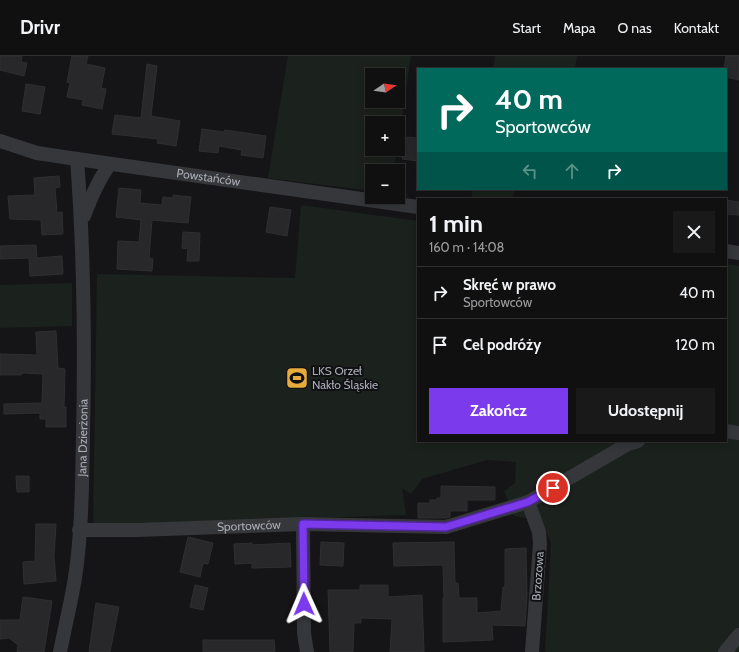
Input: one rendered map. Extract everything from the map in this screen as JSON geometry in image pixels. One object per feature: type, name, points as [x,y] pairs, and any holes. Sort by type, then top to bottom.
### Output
[{"type":"street","name":"Powstańców","points":[[0,141],[37,153],[417,207]]},
{"type":"street","name":"Jana Dzierżonia","points":[[60,652],[75,577],[79,530],[84,380],[82,222],[77,159]]},
{"type":"street","name":"Jana Dzierżonia","points":[[82,222],[90,199],[100,178],[110,164]]},
{"type":"street","points":[[727,251],[739,253]]},
{"type":"street","points":[[727,431],[739,433]]},
{"type":"street","name":"Sportowców","points":[[79,530],[145,530],[303,524],[446,527],[528,502],[628,444],[635,442]]},
{"type":"street","name":"Brzozowa","points":[[528,502],[539,532],[540,544],[532,652]]},
{"type":"street","points":[[303,524],[304,633],[308,652]]},
{"type":"street","points":[[725,652],[739,635]]},
{"type":"shaded area","points":[[288,56],[411,56],[405,97],[405,68],[365,68],[365,108],[403,108],[402,116],[365,116],[365,156],[396,156],[395,164],[365,164],[365,190],[268,178]]},
{"type":"shaded area","points":[[495,56],[577,56],[575,68],[493,68]]},
{"type":"shaded area","points":[[473,190],[515,190],[513,198],[471,198]]},
{"type":"shaded area","points":[[301,205],[417,221],[417,442],[727,442],[727,264],[739,266],[739,652],[545,652],[551,543],[541,521],[514,516],[504,491],[515,483],[516,462],[487,460],[422,479],[411,494],[402,488],[406,515],[93,525],[97,274],[295,278]]},
{"type":"shaded area","points":[[72,283],[72,326],[0,328],[0,285]]},
{"type":"building","points":[[0,56],[22,56],[21,62],[27,63],[24,76],[0,70]]},
{"type":"building","points":[[72,56],[88,56],[86,64],[105,68],[101,88],[106,89],[102,109],[82,105],[83,100],[67,97],[70,83],[67,82]]},
{"type":"building","points":[[726,56],[739,56],[739,80],[727,77],[727,68],[724,68]]},
{"type":"building","points":[[147,64],[157,66],[151,116],[180,121],[176,146],[157,143],[158,139],[112,134],[115,115],[141,118]]},
{"type":"building","points":[[26,84],[45,87],[40,114],[22,111]]},
{"type":"building","points":[[202,129],[224,132],[225,130],[266,136],[263,158],[241,155],[242,150],[219,146],[218,153],[199,151]]},
{"type":"building","points":[[405,137],[417,138],[417,161],[402,159],[402,156],[405,156]]},
{"type":"building","points":[[59,176],[60,187],[55,188],[57,213],[62,212],[63,234],[42,235],[41,220],[10,219],[8,196],[35,195],[34,178]]},
{"type":"building","points":[[119,188],[141,190],[140,203],[162,205],[163,197],[173,198],[173,195],[191,197],[188,223],[152,220],[149,258],[153,259],[152,271],[117,269],[118,241],[139,242],[141,220],[116,217]]},
{"type":"building","points":[[727,200],[739,202],[739,215],[727,214]]},
{"type":"building","points":[[270,207],[291,210],[287,236],[266,232]]},
{"type":"building","points":[[183,232],[200,233],[199,261],[187,261],[188,249],[182,248]]},
{"type":"building","points":[[36,245],[37,258],[62,256],[63,274],[30,276],[29,258],[0,259],[0,246]]},
{"type":"building","points":[[56,331],[58,368],[65,369],[64,407],[66,407],[66,427],[46,427],[46,419],[40,419],[40,413],[4,414],[4,404],[42,403],[43,374],[22,373],[21,375],[0,375],[0,354],[37,355],[36,332]]},
{"type":"building","points":[[16,476],[29,476],[29,492],[17,492]]},
{"type":"building","points":[[441,486],[495,487],[495,500],[467,500],[467,511],[450,511],[450,517],[445,518],[418,518],[418,503],[430,503],[430,500],[437,500],[437,498],[441,498]]},
{"type":"building","points":[[36,524],[56,524],[54,557],[56,581],[24,584],[23,562],[35,561]]},
{"type":"building","points":[[188,537],[213,543],[208,564],[203,563],[200,577],[180,572]]},
{"type":"building","points":[[321,542],[344,543],[343,566],[320,565]]},
{"type":"building","points":[[454,542],[455,583],[458,583],[459,598],[477,598],[477,613],[501,611],[503,587],[505,587],[505,549],[526,548],[527,595],[525,626],[492,625],[493,640],[443,642],[443,565],[394,566],[393,543]]},
{"type":"building","points":[[252,543],[252,545],[290,543],[291,567],[252,568],[252,563],[235,564],[234,544]]},
{"type":"building","points":[[195,585],[208,588],[203,610],[190,607]]},
{"type":"building","points":[[360,585],[388,585],[388,597],[422,595],[424,652],[390,652],[392,619],[361,618],[361,623],[354,623],[353,652],[330,652],[328,590],[360,590]]},
{"type":"building","points":[[23,597],[52,601],[44,652],[17,652],[18,645],[9,638],[0,639],[0,620],[20,620]]},
{"type":"building","points":[[96,603],[119,607],[110,652],[89,652]]},
{"type":"building","points":[[203,640],[274,640],[275,652],[203,652]]},
{"type":"place","name":"LKS Orzeł Nakło Śląskie","points":[[297,378]]},
{"type":"route","points":[[304,604],[303,524],[446,527],[528,502],[553,488]]}]
